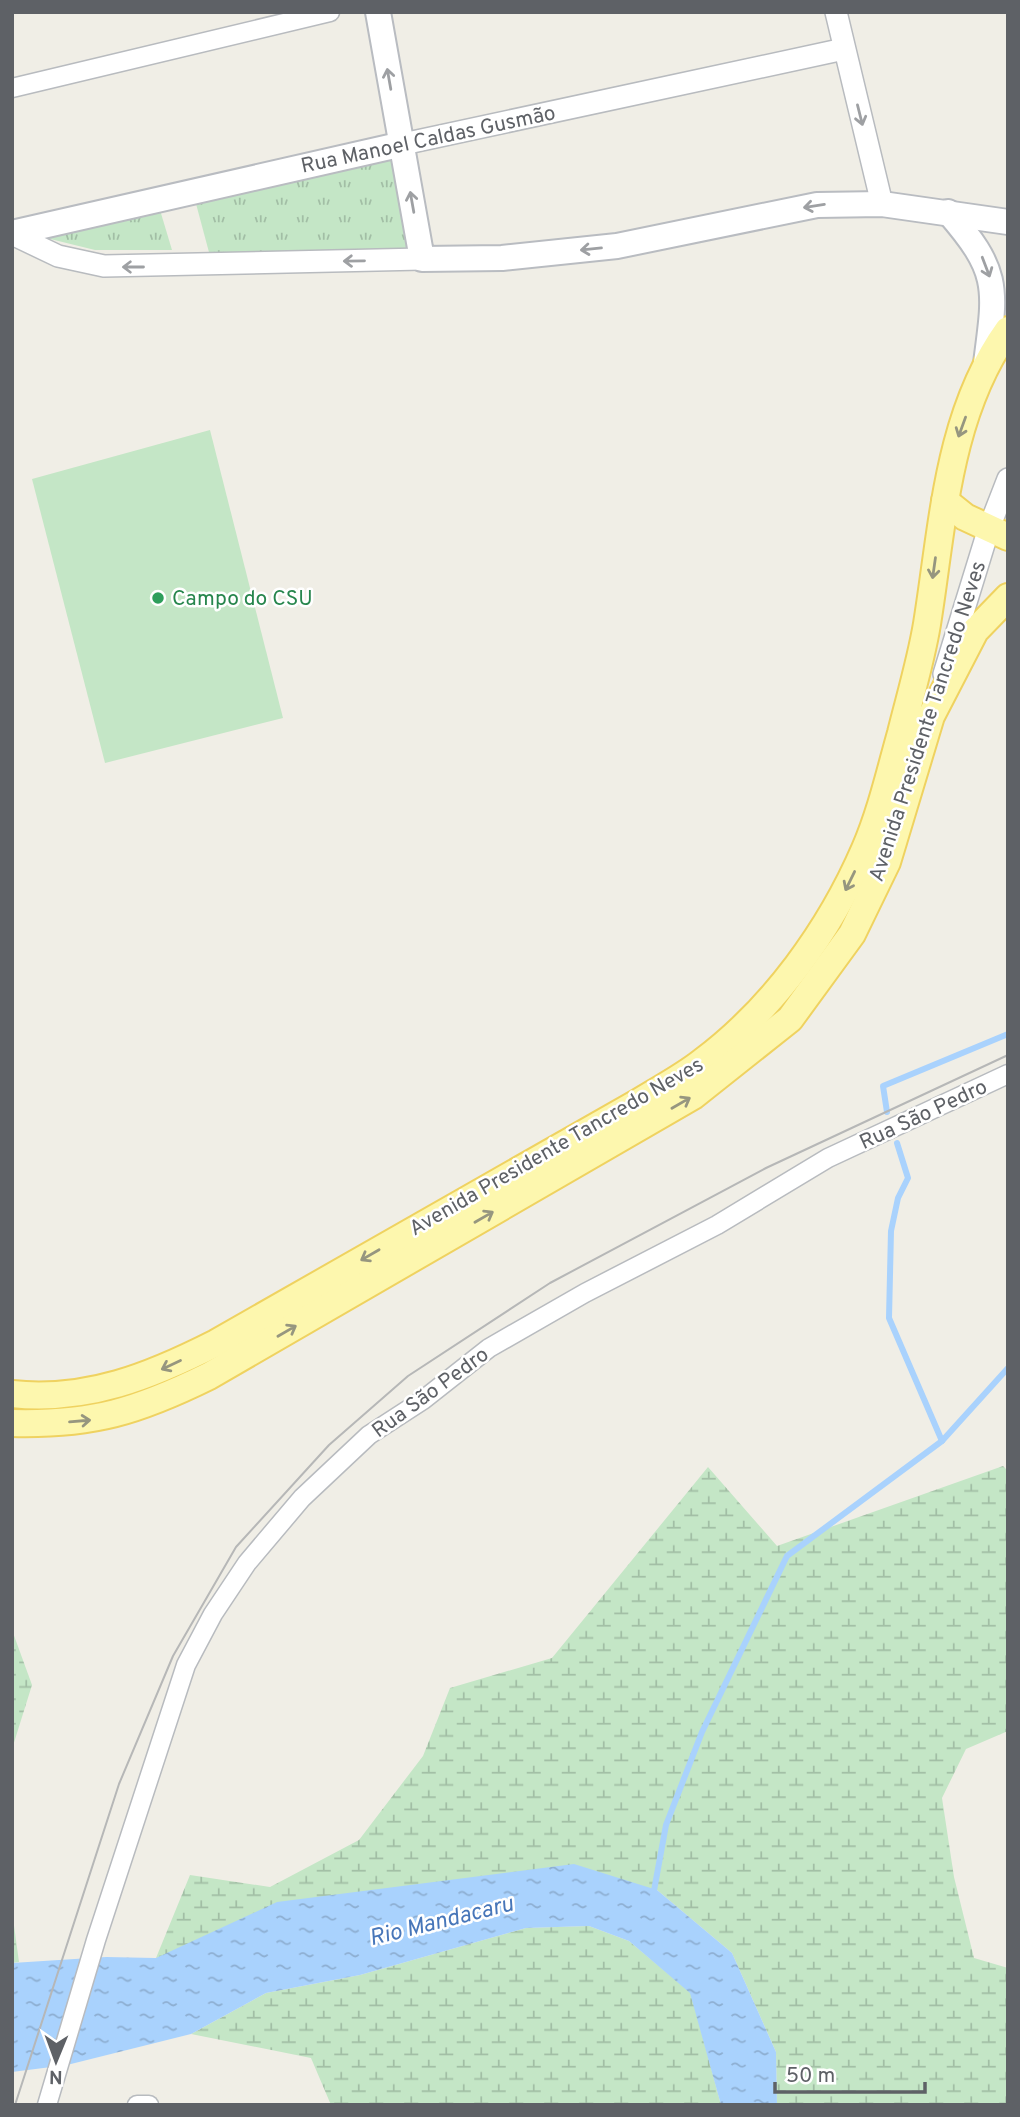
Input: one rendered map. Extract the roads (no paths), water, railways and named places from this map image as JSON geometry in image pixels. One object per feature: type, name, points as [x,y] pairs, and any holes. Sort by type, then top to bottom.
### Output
[{"type":"main road","points":[[378,12],[422,259],[502,258],[617,246],[817,205],[882,204],[1008,222]]},
{"type":"main road","name":"Rua Manoel Caldas Gusmão","points":[[12,234],[403,144]]},
{"type":"main road","name":"Avenida Presidente Tancredo Neves","points":[[12,1394],[56,1395],[86,1392],[122,1385],[170,1366],[639,1102],[701,1063],[735,1035],[816,942],[866,849],[883,799],[923,639],[957,443],[986,363],[992,310],[990,271],[972,239],[948,212]]},
{"type":"main road","name":"Avenida Presidente Tancredo Neves","points":[[986,363],[1008,330]]},
{"type":"main road","points":[[945,500],[965,517],[998,533]]},
{"type":"main road","points":[[930,716],[975,631],[1008,597]]},
{"type":"main road","name":"Avenida Presidente Tancredo Neves","points":[[12,1423],[50,1424],[95,1419],[136,1409],[209,1376],[693,1096],[752,1053],[790,1019],[852,934],[887,862],[930,716]]},
{"type":"street","points":[[12,88],[330,12]]},
{"type":"street","points":[[836,12],[882,204]]},
{"type":"street","name":"Rua Manoel Caldas Gusmão","points":[[403,144],[844,49]]},
{"type":"street","points":[[12,234],[58,257],[104,266],[422,259]]},
{"type":"street","name":"Avenida Presidente Tancredo Neves","points":[[930,716],[998,533],[1008,479]]},
{"type":"street","name":"Rua São Pedro","points":[[48,2101],[96,1940],[186,1665],[213,1614],[247,1563],[302,1498],[369,1435],[423,1399],[489,1348],[585,1293],[717,1225],[828,1158],[1008,1074]]},
{"type":"street","points":[[137,2105],[149,2105]]},
{"type":"water","name":"Rio Mandacaru","points":[[574,1864],[657,1890],[732,1953],[776,2052],[777,2105],[721,2105],[690,1993],[629,1941],[589,1926],[526,1928],[360,1975],[266,1993],[191,2034],[67,2065],[12,2072],[12,1963],[106,1957],[156,1958],[277,1902]]},
{"type":"waterway","points":[[887,1112],[883,1086],[1008,1034]]},
{"type":"waterway","points":[[897,1143],[908,1178],[898,1198],[891,1231],[889,1318],[942,1441]]},
{"type":"waterway","points":[[653,1896],[666,1825],[702,1732],[787,1556],[942,1441],[1008,1368]]},
{"type":"tram line","points":[[15,2105],[119,1784],[173,1656],[236,1547],[329,1445],[408,1376],[550,1283],[766,1168],[1008,1055]]},
{"type":"place","name":"Campo do CSU","points":[[158,598]]}]
